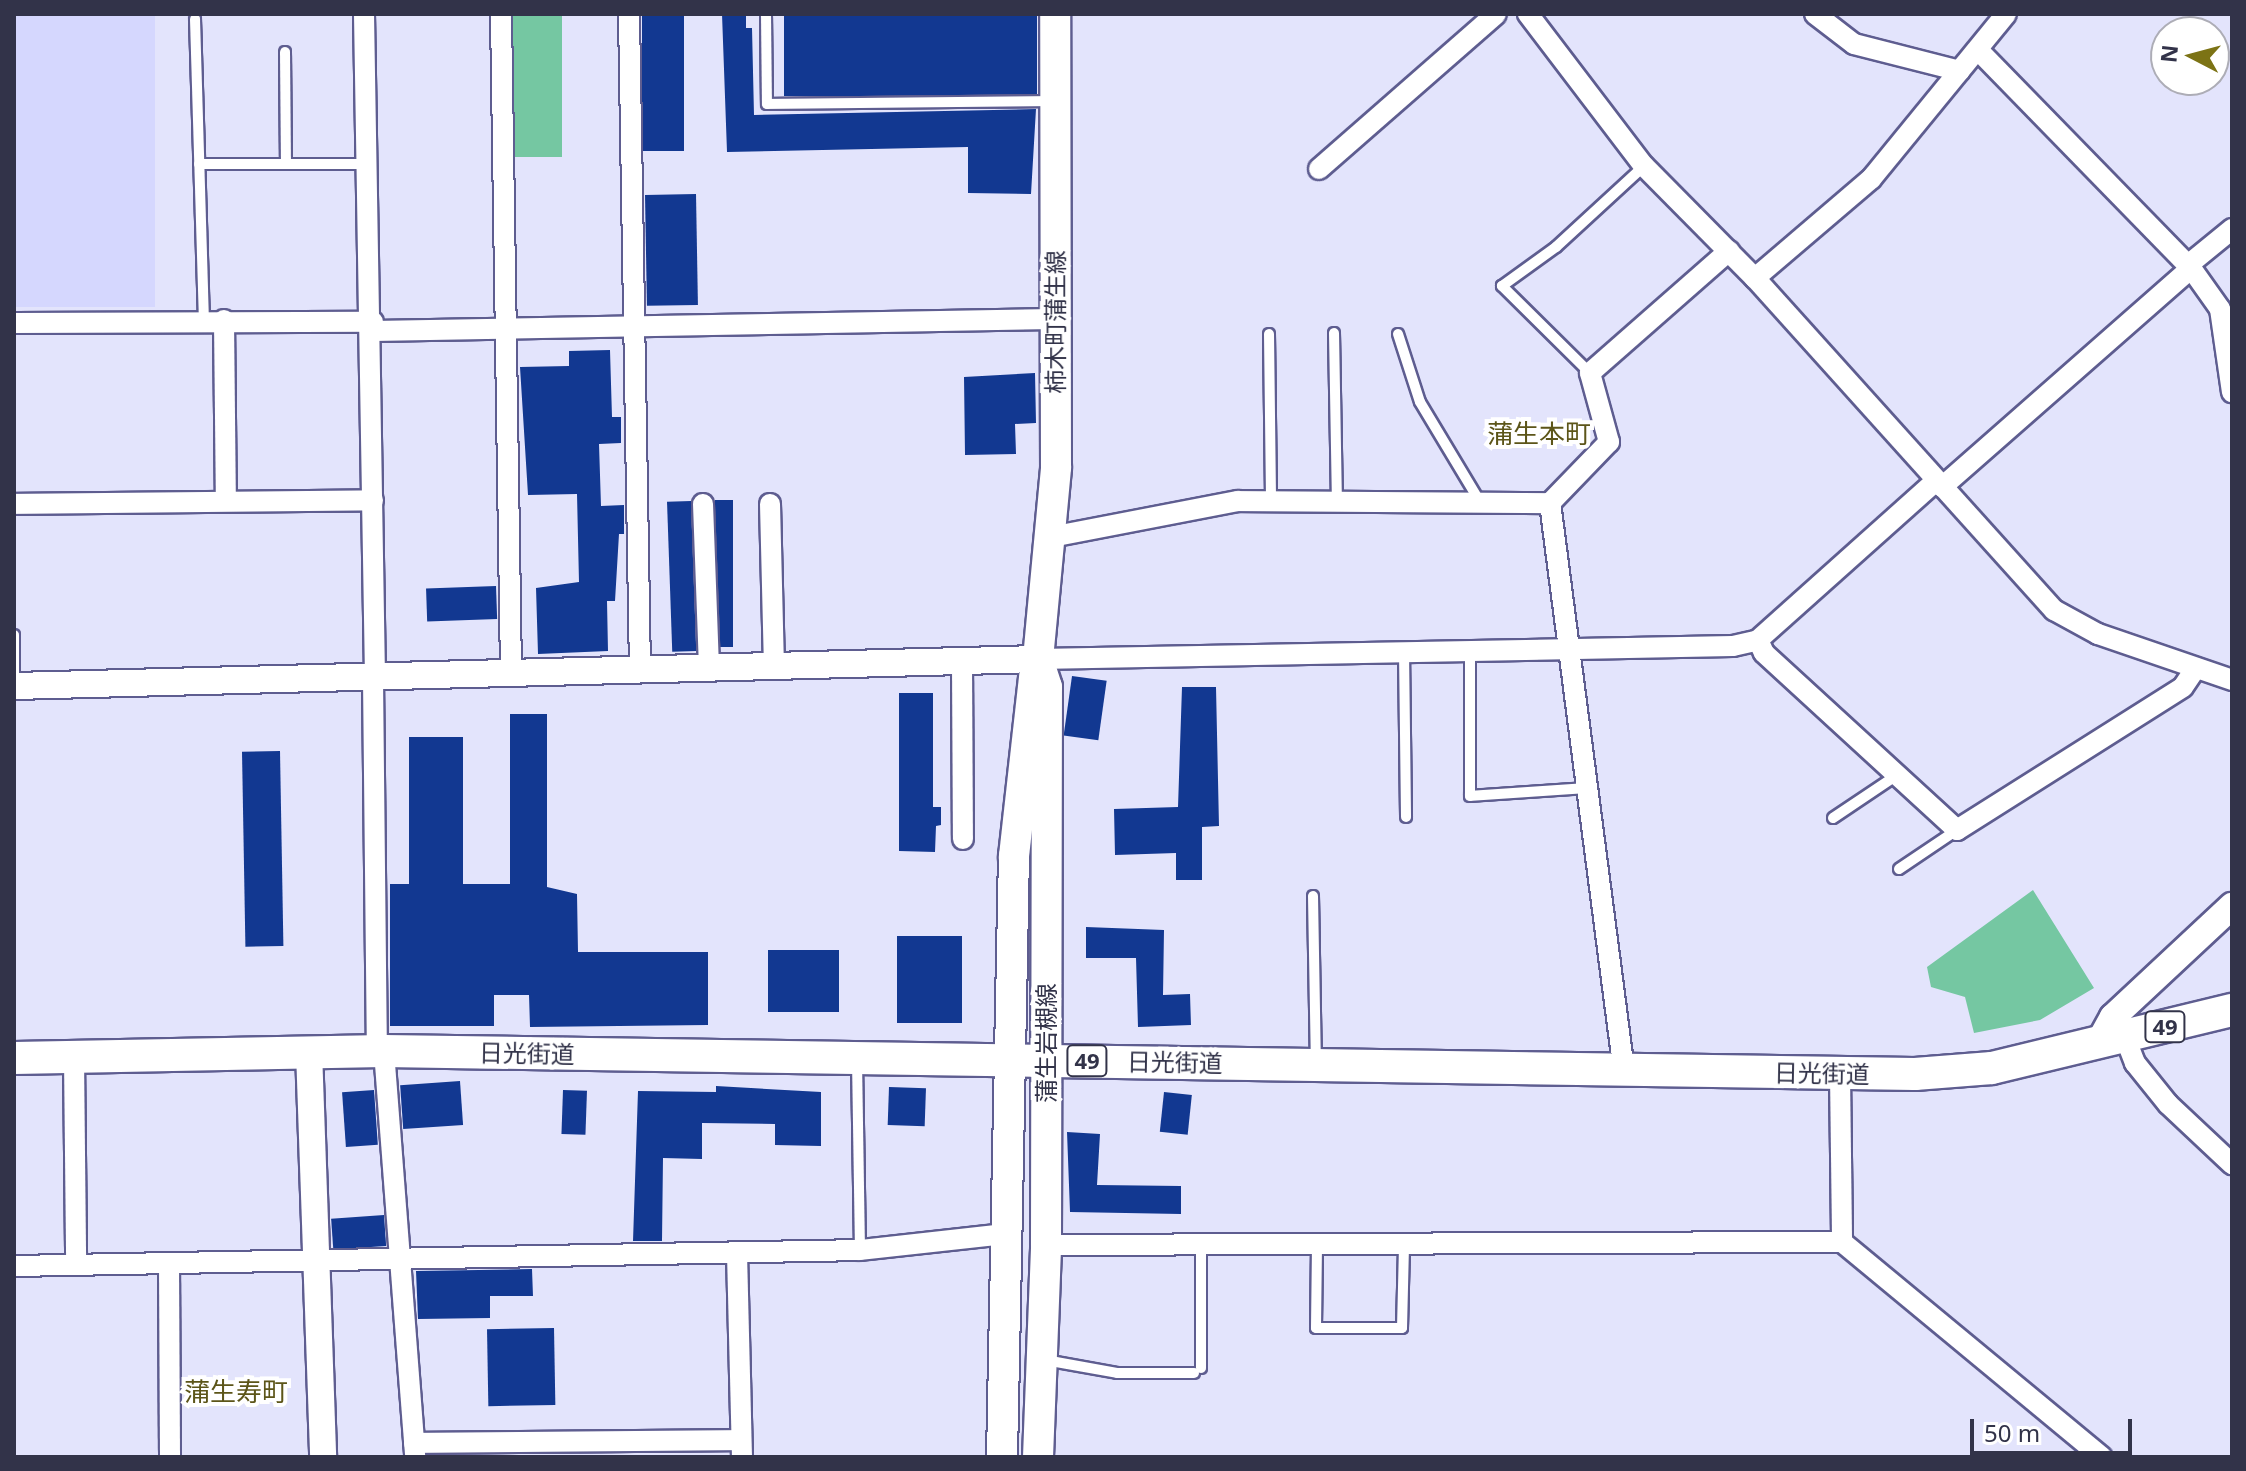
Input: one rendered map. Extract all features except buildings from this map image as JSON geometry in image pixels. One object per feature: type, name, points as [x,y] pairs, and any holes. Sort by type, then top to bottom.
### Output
[{"type":"main road","name":"柿木町蒲生線","points":[[1009,1059],[1014,856],[1028,690],[1039,645],[1051,537],[1055,14]]},
{"type":"main road","name":"蒲生岩槻線","points":[[1038,1457],[1046,1245],[1047,1060],[1047,687],[1039,645]]},
{"type":"main road","name":"日光街道","points":[[14,1058],[381,1051],[1624,1071],[1957,1072],[2112,1040],[2232,1010]]},
{"type":"main road","name":"蒲生岩槻線","points":[[1002,1457],[1009,1059]]},
{"type":"street","points":[[364,14],[373,327],[374,678],[381,1051],[415,1450],[741,1449],[737,1253]]},
{"type":"street","points":[[501,14],[511,675]]},
{"type":"street","points":[[629,14],[640,672]]},
{"type":"street","points":[[1319,169],[1496,14]]},
{"type":"street","points":[[1528,14],[1644,166],[1755,278],[2054,610],[2098,634],[2232,680]]},
{"type":"street","points":[[1815,14],[1854,44],[1960,71]]},
{"type":"street","points":[[1755,278],[1871,179],[2006,14]]},
{"type":"street","points":[[1978,50],[2189,266],[2220,309],[2232,392]]},
{"type":"street","points":[[14,686],[962,662],[1039,645],[1404,650],[1733,646],[1758,640],[2232,229]]},
{"type":"street","points":[[1051,537],[1238,501],[1479,500],[1550,503],[1609,442],[1590,373],[1729,251]]},
{"type":"street","points":[[14,323],[214,320],[507,331],[633,325],[1054,319]]},
{"type":"street","points":[[214,320],[226,501]]},
{"type":"street","points":[[14,504],[373,500]]},
{"type":"street","points":[[1550,503],[1624,1071]]},
{"type":"street","points":[[703,504],[709,670]]},
{"type":"street","points":[[770,504],[774,668]]},
{"type":"street","points":[[1758,640],[1764,653],[1957,830],[2183,687],[2196,668]]},
{"type":"street","points":[[962,662],[963,839]]},
{"type":"street","points":[[2232,906],[2113,1017],[2112,1040],[2168,1104],[2232,1164]]},
{"type":"street","points":[[309,1051],[323,1457]]},
{"type":"street","points":[[74,1057],[76,1265]]},
{"type":"street","points":[[1840,1073],[1842,1242]]},
{"type":"street","points":[[14,1266],[860,1250],[1004,1234]]},
{"type":"street","points":[[1046,1245],[1842,1242],[2102,1457]]},
{"type":"street","points":[[169,1264],[170,1457]]},
{"type":"lane","points":[[766,14],[767,104],[1053,101]]},
{"type":"lane","points":[[195,19],[199,164],[214,320]]},
{"type":"lane","points":[[285,52],[286,164]]},
{"type":"lane","points":[[199,164],[367,164]]},
{"type":"lane","points":[[1590,373],[1502,286],[1556,247],[1644,166]]},
{"type":"lane","points":[[1334,333],[1337,501]]},
{"type":"lane","points":[[1269,334],[1271,500]]},
{"type":"lane","points":[[1398,334],[1420,402],[1479,500]]},
{"type":"lane","points":[[14,635],[14,686]]},
{"type":"lane","points":[[1470,649],[1470,796],[1586,788]]},
{"type":"lane","points":[[1404,650],[1406,817]]},
{"type":"lane","points":[[1833,818],[1897,775]]},
{"type":"lane","points":[[1899,869],[1957,830]]},
{"type":"lane","points":[[1313,896],[1316,1064]]},
{"type":"lane","points":[[857,1057],[860,1250]]},
{"type":"lane","points":[[1042,1359],[1117,1373],[1197,1371],[1201,1244]]},
{"type":"lane","points":[[1317,1245],[1316,1328],[1402,1328],[1404,1245]]},
{"type":"shaded area","points":[[14,14],[155,14],[155,307],[14,307]]},
{"type":"green space","points":[[506,14],[562,14],[562,157],[506,157]]},
{"type":"green space","points":[[2033,890],[2094,988],[2040,1020],[1974,1033],[1965,997],[1931,987],[1927,967]]},
{"type":"district","name":"蒲生本町","points":[[1539,434]]},
{"type":"district","name":"蒲生寿町","points":[[236,1392]]}]
